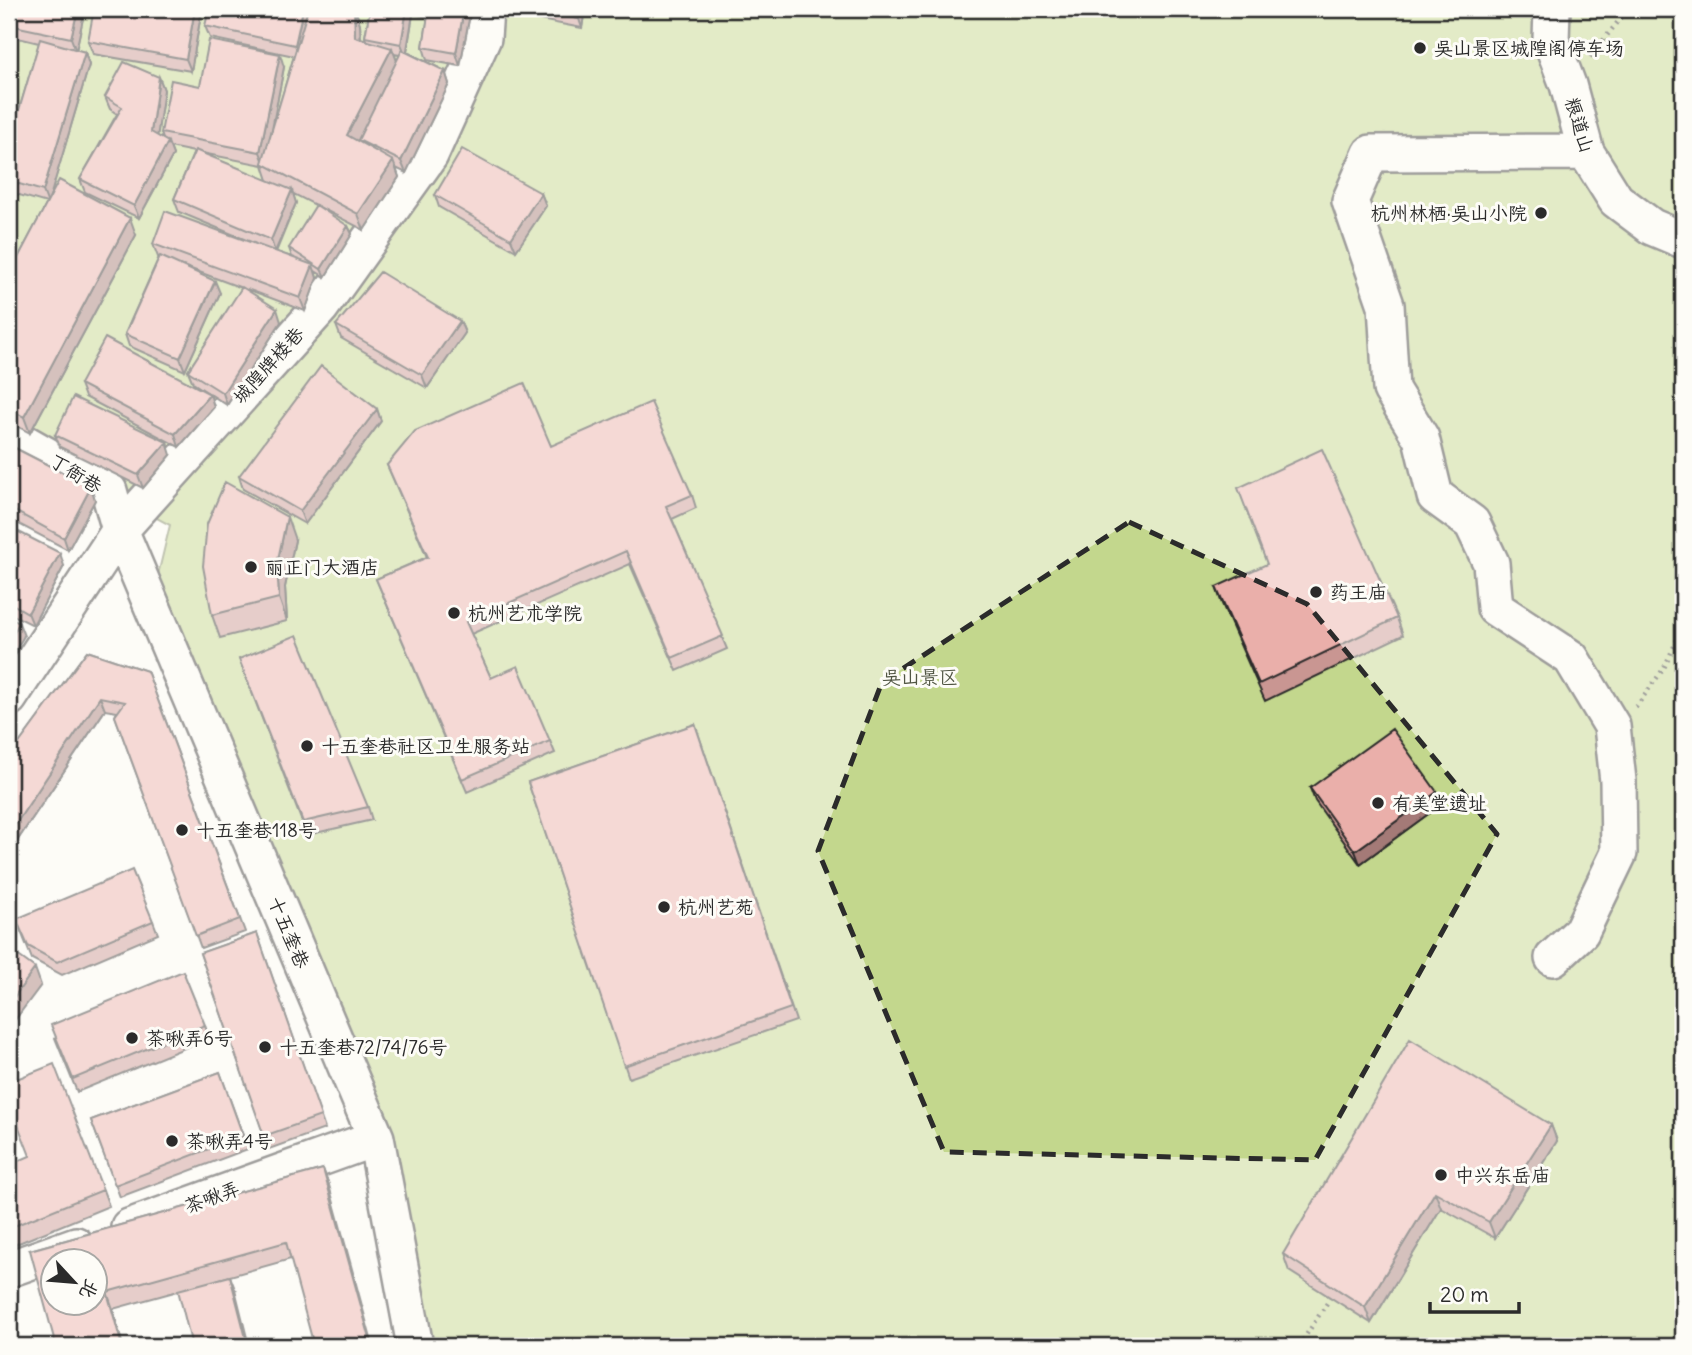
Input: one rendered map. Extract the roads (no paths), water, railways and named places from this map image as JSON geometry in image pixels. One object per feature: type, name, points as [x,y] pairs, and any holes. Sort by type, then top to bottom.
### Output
[{"type":"street","name":"城隍牌楼巷","points":[[9,698],[120,530],[321,307],[430,155],[483,38],[485,9]]},
{"type":"street","name":"粮道山","points":[[1552,9],[1552,40],[1568,85],[1586,152],[1616,200],[1652,227],[1683,240]]},
{"type":"street","points":[[1553,958],[1581,932],[1619,853],[1618,781],[1612,726],[1571,658],[1495,608],[1491,563],[1472,523],[1435,496],[1421,438],[1391,389],[1386,305],[1350,201],[1371,153],[1586,152]]},
{"type":"street","name":"丁衙巷","points":[[9,434],[108,491],[120,530]]},
{"type":"street","name":"十五奎巷","points":[[120,530],[376,1138],[415,1346]]},
{"type":"street","name":"茶啾弄","points":[[9,1269],[376,1138]]},
{"type":"place","name":"吴山景区城隍阁停车场","points":[[1420,48]]},
{"type":"place","name":"杭州林栖·吴山小院","points":[[1541,213]]},
{"type":"place","name":"丽正门大酒店","points":[[251,567]]},
{"type":"place","name":"药王庙","points":[[1316,592]]},
{"type":"place","name":"杭州艺术学院","points":[[454,613]]},
{"type":"place","name":"十五奎巷社区卫生服务站","points":[[307,746]]},
{"type":"place","name":"有美堂遗址","points":[[1378,803]]},
{"type":"place","name":"十五奎巷118号","points":[[182,830]]},
{"type":"place","name":"杭州艺苑","points":[[664,907]]},
{"type":"place","name":"茶啾弄6号","points":[[132,1038]]},
{"type":"place","name":"十五奎巷72/74/76号","points":[[265,1047]]},
{"type":"place","name":"茶啾弄4号","points":[[172,1141]]},
{"type":"place","name":"中兴东岳庙","points":[[1441,1175]]},
{"type":"park label","name":"吴山景区","points":[[920,677]]}]
